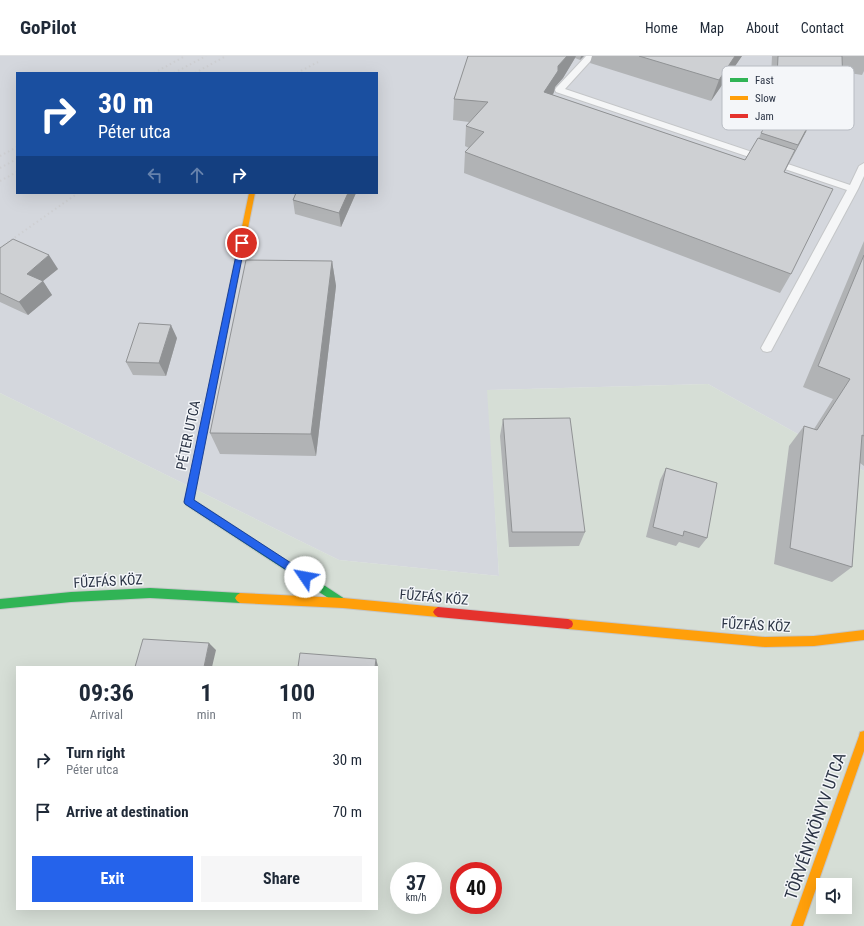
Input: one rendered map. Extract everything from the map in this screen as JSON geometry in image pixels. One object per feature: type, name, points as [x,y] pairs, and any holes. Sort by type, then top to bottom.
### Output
[{"type":"street","name":"PÉTER UTCA","points":[[252,194],[189,502],[343,603]]},
{"type":"street","name":"FŰZFÁS KÖZ","points":[[0,604],[71,597],[150,593],[343,603],[765,642],[814,641],[864,635]]},
{"type":"street","name":"TÖRVÉNYKÖNYV UTCA","points":[[797,926],[864,736]]},
{"type":"lane","points":[[591,56],[559,90],[853,189]]},
{"type":"lane","points":[[767,348],[864,166]]},
{"type":"shaded area","points":[[0,56],[864,56],[864,471],[708,384],[488,390],[499,576],[339,560],[0,393]]},
{"type":"shaded area","points":[[708,384],[864,471],[864,926],[0,926],[0,393],[339,560],[499,576],[487,390]]},
{"type":"building","points":[[468,56],[567,56],[558,66],[558,71],[544,92],[745,160],[758,138],[795,150],[784,172],[833,189],[791,274],[465,152],[484,132],[466,126],[488,102],[454,99]]},
{"type":"building","points":[[639,56],[735,56],[728,66],[722,66],[722,76],[719,80]]},
{"type":"building","points":[[778,56],[842,56],[842,66],[778,66]]},
{"type":"building","points":[[763,130],[806,130],[798,145],[761,133]]},
{"type":"building","points":[[296,194],[348,194],[339,213],[293,200]]},
{"type":"building","points":[[13,239],[49,255],[27,274],[43,281],[19,302],[0,293],[0,248]]},
{"type":"building","points":[[864,255],[864,436],[862,435],[852,567],[790,548],[804,426],[817,430],[850,379],[818,366]]},
{"type":"building","points":[[246,260],[332,261],[311,434],[210,433]]},
{"type":"building","points":[[139,323],[171,325],[159,363],[126,362]]},
{"type":"building","points":[[570,418],[585,532],[512,532],[503,419]]},
{"type":"building","points":[[666,468],[717,483],[707,538],[684,531],[683,536],[653,527]]},
{"type":"building","points":[[143,639],[209,643],[204,666],[135,666]]},
{"type":"building","points":[[300,653],[376,659],[375,666],[298,666]]},
{"type":"railway","points":[[156,72],[185,56]]},
{"type":"railway","points":[[176,72],[206,56]]},
{"type":"railway","points":[[197,72],[226,56]]},
{"type":"railway","points":[[299,72],[318,62]]},
{"type":"railway","points":[[0,156],[16,148]]},
{"type":"railway","points":[[0,168],[16,160]]},
{"type":"railway","points":[[0,181],[16,173]]},
{"type":"railway","points":[[0,248],[77,194]]},
{"type":"traffic: fast","points":[[195,472],[189,502],[342,602]]},
{"type":"traffic: fast","points":[[0,604],[71,597],[150,593],[240,598]]},
{"type":"traffic: slow","points":[[195,472],[252,194]]},
{"type":"traffic: slow","points":[[240,598],[343,603],[438,612]]},
{"type":"traffic: slow","points":[[568,624],[765,642],[814,641],[864,635]]},
{"type":"traffic: slow","points":[[797,926],[864,736]]},
{"type":"traffic: jam","points":[[438,612],[568,624]]},
{"type":"route","points":[[242,243],[189,502],[305,577]]}]
